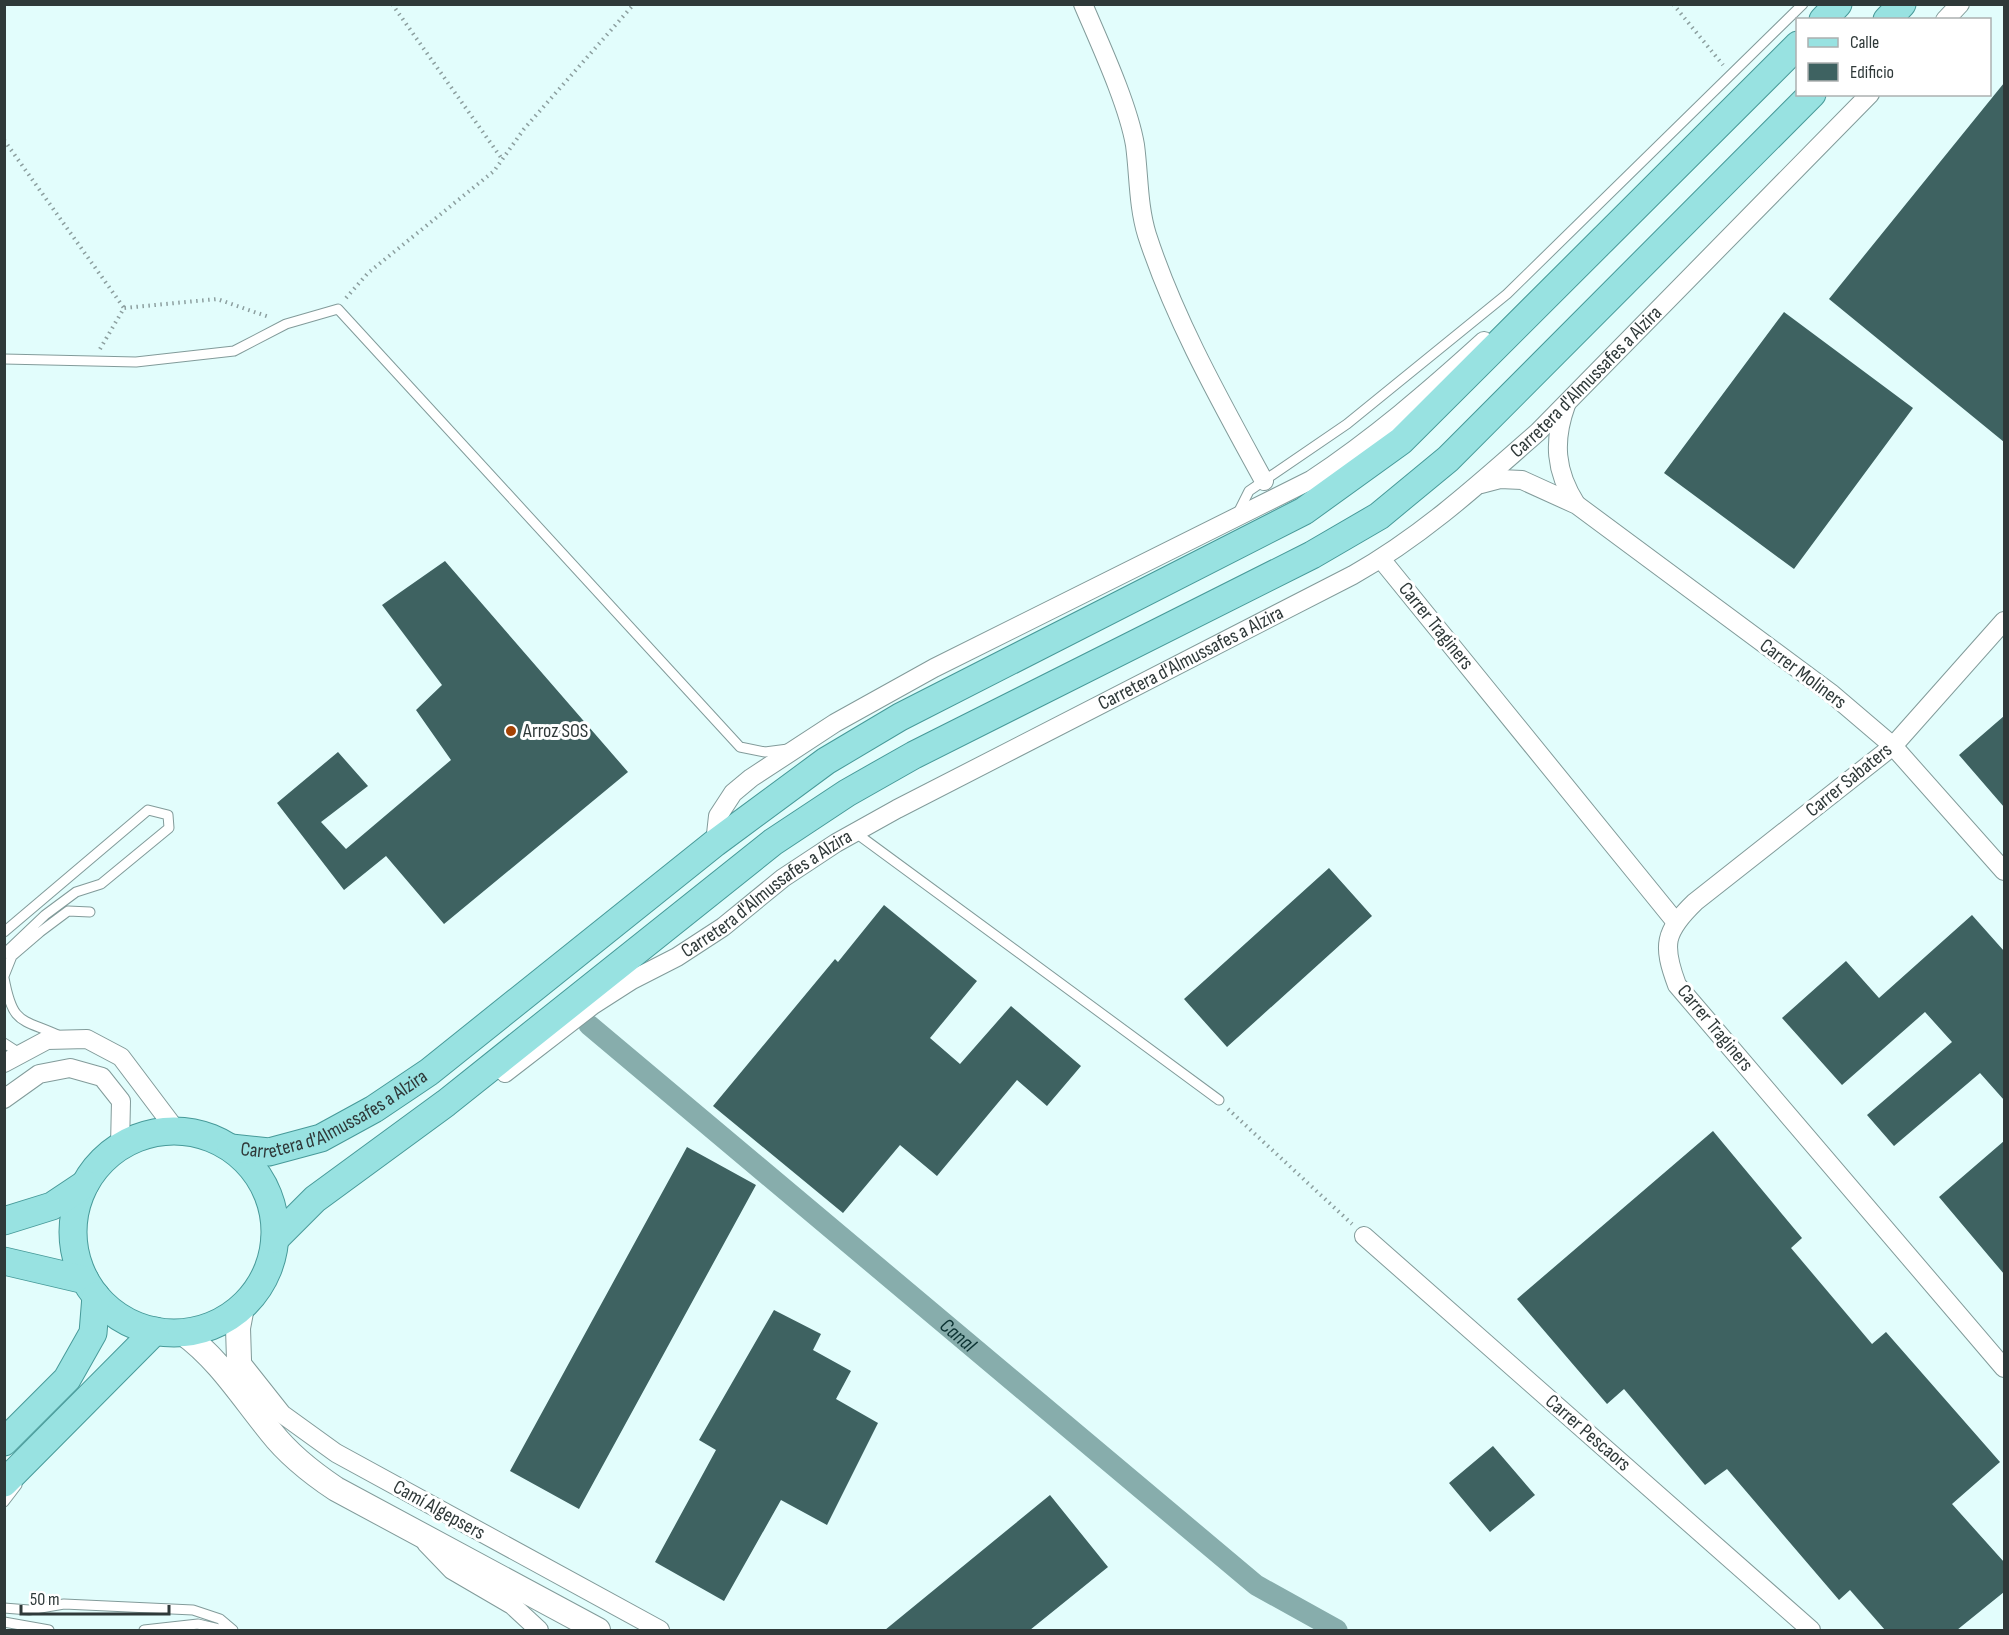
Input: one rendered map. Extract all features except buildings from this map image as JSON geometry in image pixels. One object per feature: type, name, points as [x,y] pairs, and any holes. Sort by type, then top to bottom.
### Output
[{"type":"main road","points":[[1825,18],[1838,4]]},
{"type":"main road","points":[[1889,18],[1902,4]]},
{"type":"main road","name":"Carretera d'Almussafes a Alzira","points":[[231,1148],[269,1152],[321,1137],[374,1109],[429,1072],[715,843],[826,762],[900,717],[1304,511],[1401,441],[1796,46]]},
{"type":"main road","name":"Carretera d'Almussafes a Alzira","points":[[275,1239],[315,1200],[430,1115],[774,842],[847,793],[914,754],[1312,555],[1379,516],[1448,459],[1810,96]]},
{"type":"main road","points":[[176,1130],[205,1135],[231,1148],[256,1173],[271,1204],[275,1239],[270,1264],[259,1288],[242,1307],[224,1320],[204,1329],[183,1333],[155,1331],[133,1324],[113,1312],[90,1288],[76,1257],[73,1232],[75,1207],[85,1184],[100,1163],[120,1146],[147,1134],[176,1130]]},
{"type":"main road","points":[[4,1221],[52,1206],[85,1184]]},
{"type":"main road","points":[[11,1266],[90,1288]]},
{"type":"main road","points":[[4,1442],[67,1379],[93,1333],[90,1288]]},
{"type":"main road","points":[[240,1392],[238,1328],[242,1307]]},
{"type":"main road","points":[[4,1483],[155,1331]]},
{"type":"main road","points":[[183,1333],[201,1346],[272,1433],[314,1474],[336,1490],[598,1630]]},
{"type":"street","points":[[1083,4],[1134,144],[1139,196],[1146,234],[1181,316],[1264,481]]},
{"type":"street","points":[[1947,18],[1960,4]]},
{"type":"street","name":"Carretera d'Almussafes a Alzira","points":[[430,1115],[498,1078],[593,1005],[632,980],[677,957],[723,927],[783,878],[897,809],[1228,641],[1381,559],[1481,484],[1538,432],[1868,96]]},
{"type":"street","name":"Carretera d'Almussafes a Alzira","points":[[715,843],[718,816],[733,793],[751,778],[835,723],[934,668],[1311,480],[1353,452],[1421,398],[1488,337],[1517,323]]},
{"type":"street","name":"Carrer Moliners","points":[[1568,399],[1558,426],[1557,462],[1565,487],[1577,505]]},
{"type":"street","name":"Carrer Moliners","points":[[1481,484],[1500,479],[1522,480],[1545,488],[1577,505],[1832,694],[1893,746],[2004,871]]},
{"type":"street","name":"Carrer Traginers","points":[[1381,559],[1675,921],[1668,940],[1669,963],[1677,985],[2004,1368]]},
{"type":"street","name":"Carrer Sabaters","points":[[1675,921],[1695,902],[1893,746],[2004,621]]},
{"type":"street","points":[[4,1063],[47,1040],[87,1039],[121,1057],[176,1130]]},
{"type":"street","points":[[4,1099],[39,1074],[70,1068],[102,1077],[120,1101],[120,1146]]},
{"type":"street","name":"Carrer Pescaors","points":[[1364,1236],[1811,1630]]},
{"type":"street","name":"Camí Algepsers","points":[[240,1361],[282,1414],[336,1453],[660,1630]]},
{"type":"street","points":[[414,1531],[452,1570],[512,1605],[539,1630]]},
{"type":"lane","points":[[1234,520],[1249,491],[1347,424],[1507,294],[1803,4]]},
{"type":"lane","points":[[4,359],[136,362],[234,351],[286,324],[338,309],[740,747],[765,752],[799,748]]},
{"type":"lane","points":[[4,932],[147,810],[168,815],[169,828],[101,884],[76,892],[45,915],[4,954]]},
{"type":"lane","points":[[856,833],[1219,1100]]},
{"type":"lane","points":[[68,1039],[22,1022],[9,1000],[4,977],[12,957],[68,911],[90,912]]},
{"type":"lane","points":[[4,1043],[21,1054]]},
{"type":"lane","points":[[4,1503],[57,1431]]},
{"type":"lane","points":[[4,1608],[29,1610],[64,1604],[193,1610],[220,1619],[233,1630]]},
{"type":"lane","points":[[4,1622],[49,1630]]},
{"type":"lane","points":[[144,1630],[198,1624],[223,1630]]},
{"type":"path","points":[[392,4],[502,159]]},
{"type":"path","points":[[338,309],[368,273],[494,171],[524,129],[634,4]]},
{"type":"path","points":[[1673,4],[1732,75]]},
{"type":"path","points":[[4,140],[124,308]]},
{"type":"path","points":[[124,308],[217,299],[286,324]]},
{"type":"path","points":[[93,362],[124,308]]},
{"type":"path","points":[[1219,1100],[1364,1236]]},
{"type":"waterway","name":"Canal","points":[[589,1025],[1256,1585],[1337,1630]]},
{"type":"place","name":"Arroz SOS","points":[[511,731]]}]
